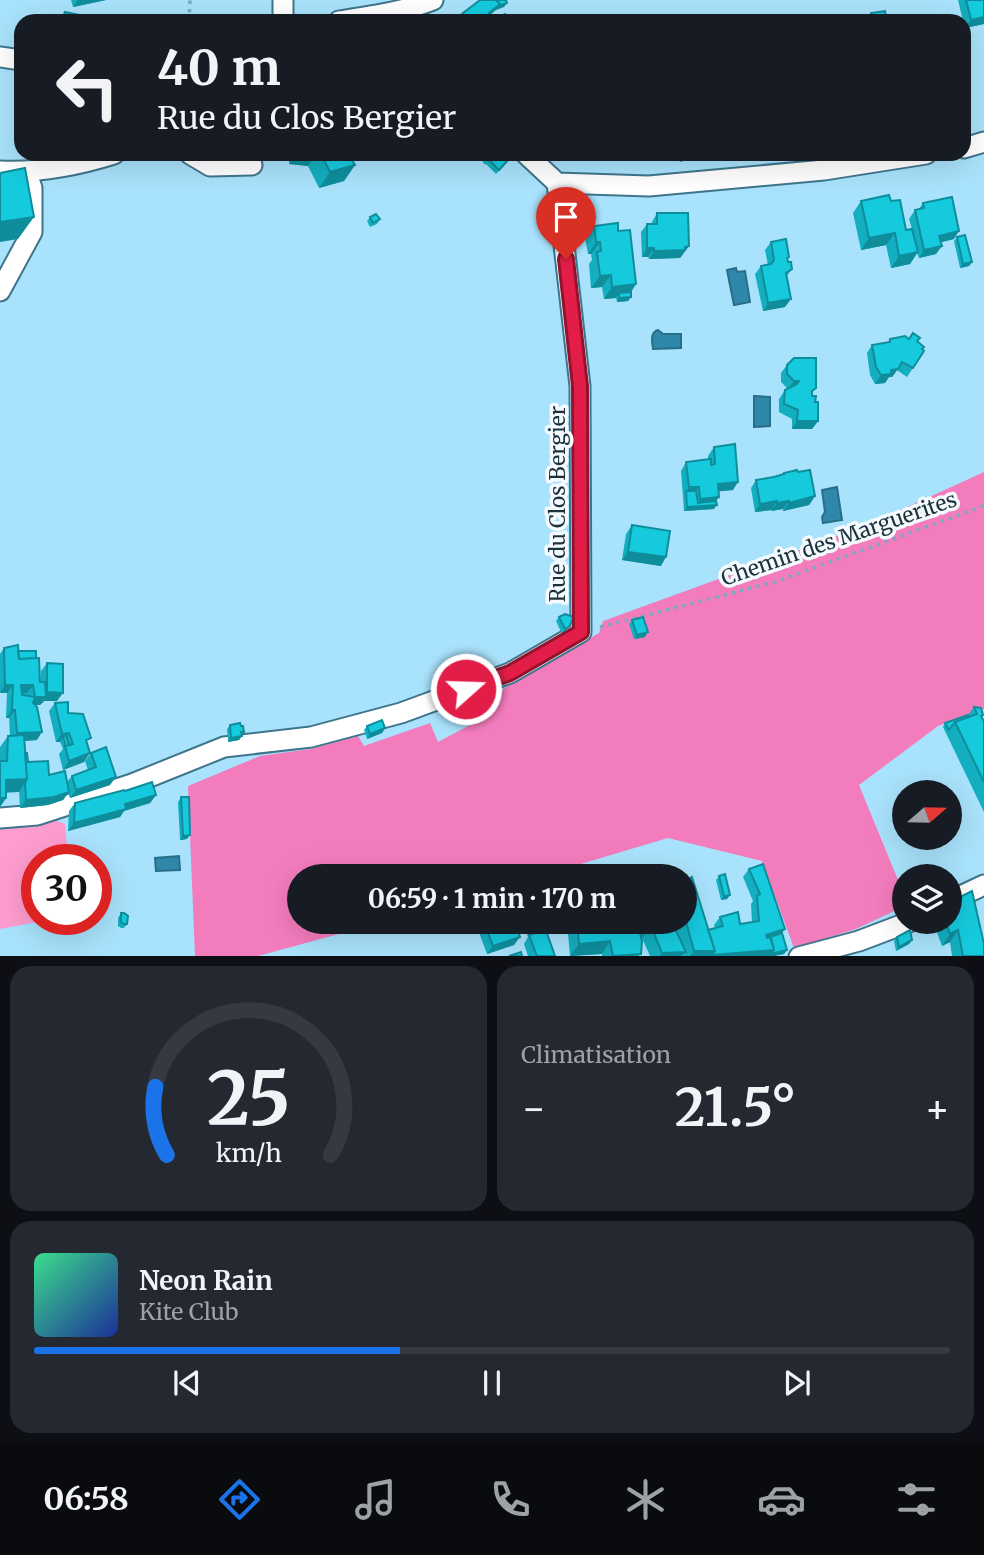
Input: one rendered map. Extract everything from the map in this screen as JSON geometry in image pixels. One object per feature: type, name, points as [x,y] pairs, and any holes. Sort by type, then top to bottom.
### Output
[{"type":"street","points":[[384,12],[410,9],[433,0]]},
{"type":"street","points":[[0,171],[41,171],[92,161]]},
{"type":"street","points":[[202,161],[210,166],[252,165]]},
{"type":"street","points":[[533,161],[557,183],[649,186],[824,170],[881,161]]},
{"type":"street","points":[[0,291],[32,232],[32,188],[26,172]]},
{"type":"street","name":"Rue du Clos Bergier","points":[[0,818],[37,815],[132,784],[224,747],[311,737],[401,713],[510,673],[581,632],[580,386],[557,183]]},
{"type":"street","points":[[962,895],[984,885]]},
{"type":"street","points":[[803,956],[859,941],[892,928]]},
{"type":"path","name":"Chemin des Marguerites","points":[[581,632],[775,582],[984,506]]},
{"type":"shaded area","points":[[984,472],[984,709],[938,726],[859,785],[892,865],[892,912],[856,929],[794,948],[762,861],[668,838],[581,864],[287,864],[287,934],[339,934],[258,956],[195,956],[188,786],[260,756],[310,749],[358,736],[364,746],[430,723],[438,742],[483,718],[493,695],[599,633],[603,621],[870,524]]},
{"type":"shaded area","points":[[50,818],[65,824],[67,844],[21,844],[21,925],[0,929],[0,824]]},
{"type":"water","points":[[736,268],[737,272],[745,271],[750,302],[734,305],[727,270]]},
{"type":"water","points":[[658,330],[663,334],[681,334],[681,348],[653,349],[653,335]]},
{"type":"water","points":[[754,396],[770,397],[770,426],[754,427]]},
{"type":"water","points":[[837,487],[842,520],[823,523],[825,512],[822,490]]},
{"type":"water","points":[[179,856],[180,870],[156,871],[155,858]]},
{"type":"building","points":[[480,0],[496,0],[500,4],[490,14],[463,13]]},
{"type":"building","points":[[497,0],[506,0],[507,3],[499,6]]},
{"type":"building","points":[[966,0],[984,0],[984,17],[971,20]]},
{"type":"building","points":[[324,161],[352,161],[355,165],[330,172]]},
{"type":"building","points":[[490,161],[507,161],[499,170]]},
{"type":"building","points":[[25,168],[34,217],[0,222],[0,173]]},
{"type":"building","points":[[889,195],[891,201],[900,200],[906,230],[912,229],[918,252],[899,256],[895,233],[869,238],[861,201]]},
{"type":"building","points":[[952,197],[959,231],[939,236],[942,246],[924,250],[915,210],[924,208],[923,203]]},
{"type":"building","points":[[657,213],[688,213],[689,246],[685,247],[685,250],[654,251],[654,248],[647,248],[647,224],[657,224]]},
{"type":"building","points":[[376,214],[380,219],[373,223],[370,217]]},
{"type":"building","points":[[618,223],[618,231],[630,230],[636,284],[612,287],[611,275],[600,276],[597,252],[601,251],[600,242],[596,242],[594,226]]},
{"type":"building","points":[[965,235],[972,262],[963,264],[957,237]]},
{"type":"building","points":[[786,239],[787,258],[792,269],[786,273],[791,299],[768,303],[761,266],[771,264],[774,260],[771,242]]},
{"type":"building","points":[[631,292],[631,297],[619,298],[619,293]]},
{"type":"building","points":[[913,333],[920,338],[917,341],[924,347],[924,351],[913,368],[902,362],[898,369],[891,370],[891,374],[881,375],[876,367],[872,345],[905,336],[909,339]]},
{"type":"building","points":[[794,358],[816,358],[816,388],[812,391],[812,396],[816,396],[815,402],[818,402],[818,421],[797,421],[798,410],[784,404],[785,390],[799,381],[794,381],[787,374],[787,365]]},
{"type":"building","points":[[735,444],[738,482],[718,484],[719,497],[700,499],[699,487],[689,487],[686,462],[711,459],[711,465],[715,464],[714,447]]},
{"type":"building","points":[[797,470],[810,470],[815,496],[789,503],[777,501],[760,504],[756,480]]},
{"type":"building","points":[[686,491],[696,491],[698,503],[716,501],[717,505],[687,507]]},
{"type":"building","points":[[632,525],[670,531],[666,557],[628,552]]},
{"type":"building","points":[[565,614],[574,617],[565,629],[559,617]]},
{"type":"building","points":[[643,617],[648,632],[637,635],[632,620]]},
{"type":"building","points":[[18,645],[19,659],[39,658],[40,682],[45,682],[46,697],[35,697],[33,703],[37,707],[42,732],[17,733],[15,710],[12,710],[13,685],[5,685],[4,648]],"holes":[[[21,685],[33,685],[35,697],[22,695]]]},
{"type":"building","points":[[18,651],[36,651],[36,658],[19,659]]},
{"type":"building","points":[[47,663],[63,664],[63,693],[47,692]]},
{"type":"building","points":[[68,702],[68,713],[83,714],[91,738],[86,740],[90,753],[69,761],[65,746],[73,744],[69,733],[62,734],[55,703]]},
{"type":"building","points":[[974,707],[981,708],[984,720],[984,782],[955,722],[977,714]]},
{"type":"building","points":[[968,715],[969,717],[955,722],[949,730],[945,723]]},
{"type":"building","points":[[382,720],[385,728],[370,734],[367,726]]},
{"type":"building","points":[[240,723],[244,732],[241,732],[242,736],[231,738],[230,725]]},
{"type":"building","points":[[24,735],[27,779],[6,780],[6,798],[0,798],[0,761],[7,761],[8,736]]},
{"type":"building","points":[[66,735],[69,745],[66,746],[63,737]]},
{"type":"building","points":[[106,747],[116,777],[76,790],[72,776],[96,767],[91,753]]},
{"type":"building","points":[[25,753],[28,762],[48,761],[49,775],[65,771],[69,792],[54,797],[26,800]]},
{"type":"building","points":[[152,782],[156,795],[125,804],[126,809],[74,823],[75,803]]},
{"type":"building","points":[[181,797],[189,797],[190,835],[183,836]]},
{"type":"building","points":[[763,864],[785,929],[766,935],[767,938],[771,937],[774,950],[712,955],[715,951],[708,930],[723,926],[720,917],[738,912],[740,924],[759,921],[757,896],[760,894],[749,869]]},
{"type":"building","points":[[725,874],[730,895],[724,896],[719,876]]},
{"type":"building","points":[[972,891],[984,944],[984,956],[963,956],[959,934],[962,934],[962,896]]},
{"type":"building","points":[[697,893],[715,951],[694,951],[689,934],[697,934]]},
{"type":"building","points":[[121,913],[128,916],[127,924],[121,922]]},
{"type":"building","points":[[782,933],[787,950],[771,954],[774,950],[770,937]]},
{"type":"building","points":[[488,934],[519,934],[520,937],[493,946]]},
{"type":"building","points":[[547,934],[555,956],[537,956],[529,935]]},
{"type":"building","points":[[578,934],[640,934],[642,941],[641,954],[613,956],[610,941],[579,944]]},
{"type":"building","points":[[654,934],[678,934],[686,952],[662,953]]},
{"type":"building","points":[[911,934],[912,940],[899,947],[897,937]]},
{"type":"route","points":[[466,689],[510,673],[581,632],[580,386],[566,259]]}]
